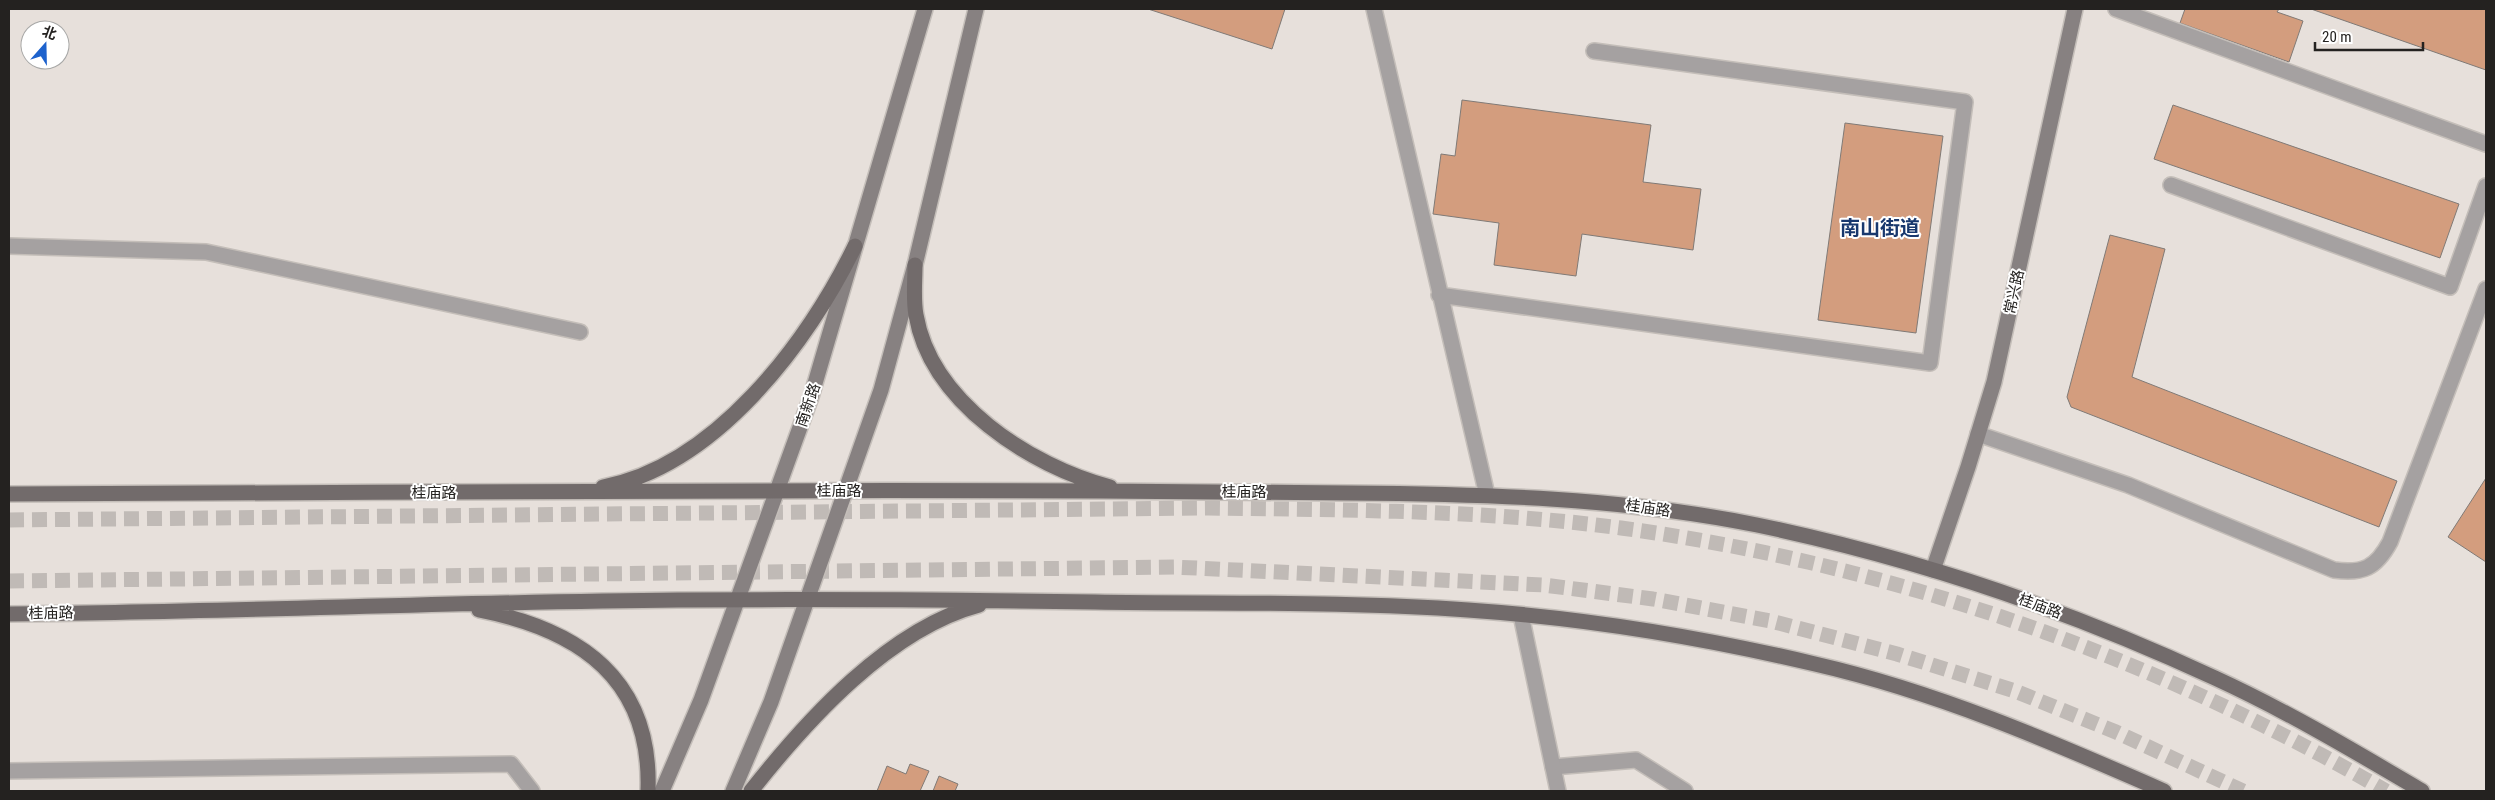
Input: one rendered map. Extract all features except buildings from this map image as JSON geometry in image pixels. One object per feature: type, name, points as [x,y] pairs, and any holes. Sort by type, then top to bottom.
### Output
[{"type":"main road","name":"南新路","points":[[662,791],[701,700],[812,396],[925,9]]},
{"type":"main road","points":[[733,791],[771,702],[880,390],[915,265],[976,9]]},
{"type":"main road","name":"常兴路","points":[[1933,570],[1994,382],[2075,9]]},
{"type":"main road","points":[[570,493],[615,484],[645,475],[676,460],[734,414],[780,363],[807,328],[842,272],[855,246]]},
{"type":"main road","points":[[915,265],[916,316],[924,342],[936,367],[951,388],[977,416],[1009,441],[1056,467],[1103,485],[1138,492]]},
{"type":"main road","name":"桂庙路","points":[[9,494],[845,491],[1138,492],[1486,495],[1631,505],[1755,525],[1933,570],[2000,591],[2076,619],[2214,678],[2281,711],[2422,791]]},
{"type":"main road","name":"桂庙路","points":[[9,614],[738,600],[1366,606],[1468,610],[1633,628],[1816,664],[1893,684],[2029,732],[2164,791]]},
{"type":"main road","points":[[751,791],[811,722],[883,656],[909,637],[939,620],[966,608],[995,601]]},
{"type":"main road","points":[[443,606],[495,614],[536,627],[578,648],[606,669],[624,689],[642,729],[647,753],[648,791]]},
{"type":"street","points":[[1374,9],[1486,495]]},
{"type":"street","points":[[2116,9],[2486,144]]},
{"type":"street","points":[[1439,295],[1930,363],[1965,102],[1594,51]]},
{"type":"street","points":[[2171,185],[2450,287],[2486,186]]},
{"type":"street","points":[[9,246],[206,252],[580,332]]},
{"type":"street","points":[[1978,434],[2136,489],[2334,570],[2351,572],[2364,569],[2383,555],[2390,542],[2486,289]]},
{"type":"street","points":[[1521,615],[1558,791]]},
{"type":"street","points":[[1553,767],[1636,760],[1685,791]]},
{"type":"street","points":[[9,771],[511,764],[532,791]]},
{"type":"tunnel","points":[[9,520],[1209,508],[1467,514],[1570,522],[1721,544],[1821,565],[1919,591],[2016,622],[2112,658],[2205,698],[2297,742],[2386,791]]},
{"type":"tunnel","points":[[9,581],[1174,567],[1544,585],[1653,599],[1771,621],[1897,654],[2015,691],[2116,732],[2243,791]]},
{"type":"district","name":"南山街道","points":[[1880,228]]}]
